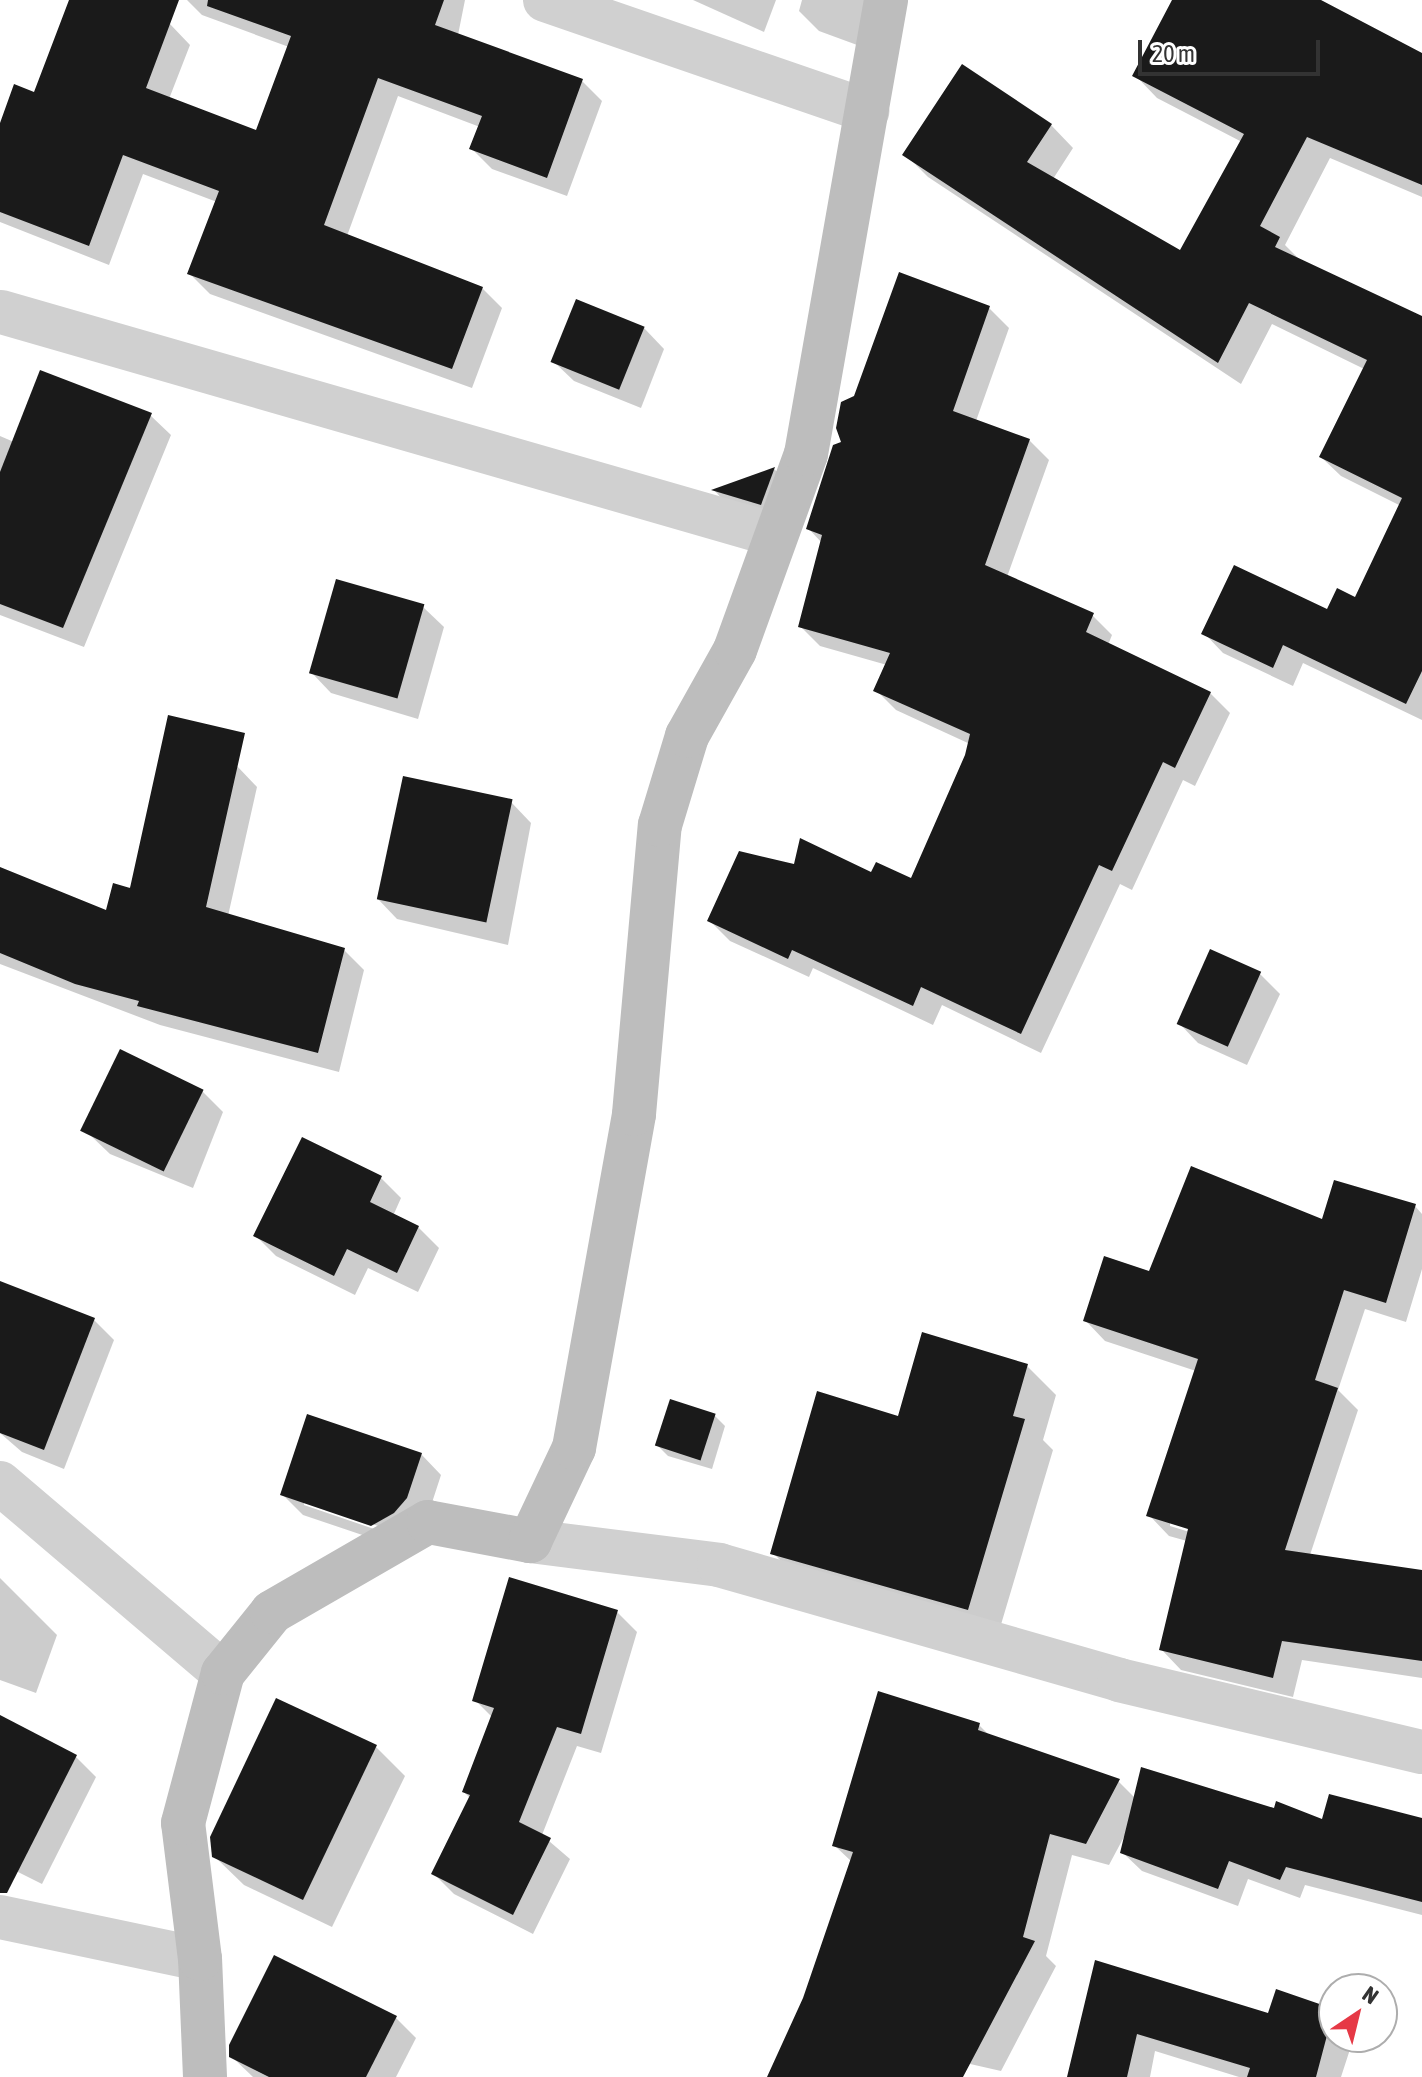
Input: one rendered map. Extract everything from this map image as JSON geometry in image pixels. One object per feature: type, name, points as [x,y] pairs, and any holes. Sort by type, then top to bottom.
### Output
[{"type":"main road","points":[[205,2077],[200,1959],[183,1823],[223,1673],[272,1612],[428,1522],[530,1541],[574,1448],[634,1114],[660,825],[687,736],[735,650],[806,454],[886,0]]},
{"type":"street","points":[[545,0],[867,111]]},
{"type":"street","points":[[1,312],[775,535]]},
{"type":"street","points":[[0,1483],[223,1673]]},
{"type":"street","points":[[530,1541],[719,1565],[1119,1680],[1422,1752]]},
{"type":"street","points":[[0,1917],[200,1959]]},
{"type":"building","points":[[69,0],[179,0],[146,88],[256,130],[291,36],[207,6],[208,0],[444,0],[435,25],[583,79],[547,178],[469,149],[482,116],[378,78],[324,225],[483,287],[452,369],[187,274],[219,191],[123,155],[89,246],[0,212],[0,123],[14,84],[34,92]]},
{"type":"building","points":[[1172,0],[1321,0],[1422,53],[1422,185],[1307,137],[1260,226],[1280,237],[1275,247],[1422,316],[1422,671],[1406,704],[1283,645],[1273,668],[1201,634],[1234,565],[1327,609],[1337,588],[1355,597],[1402,498],[1319,457],[1367,360],[1249,303],[1218,363],[902,155],[962,64],[1052,124],[1027,162],[1180,250],[1244,134],[1132,76]]},
{"type":"building","points":[[899,272],[990,306],[953,411],[1030,439],[985,565],[1094,613],[1086,632],[1211,692],[1175,768],[1163,762],[1112,871],[1099,865],[1021,1034],[921,987],[913,1006],[792,950],[788,959],[707,921],[739,851],[794,864],[800,838],[871,872],[876,862],[911,878],[965,755],[970,734],[873,691],[890,653],[798,627],[822,535],[806,529],[833,445],[841,442],[836,428],[841,402],[854,396]]},
{"type":"building","points":[[576,299],[645,327],[619,390],[551,362]]},
{"type":"building","points":[[40,370],[152,413],[63,628],[0,604],[0,472]]},
{"type":"building","points":[[775,467],[761,505],[711,490]]},
{"type":"building","points":[[336,579],[424,604],[397,699],[309,673]]},
{"type":"building","points":[[168,715],[245,733],[206,907],[345,948],[318,1053],[137,1006],[139,1001],[75,984],[0,953],[0,867],[106,910],[113,883],[130,888]]},
{"type":"building","points":[[403,776],[513,799],[486,923],[377,899]]},
{"type":"building","points":[[1210,949],[1261,972],[1228,1047],[1177,1024]]},
{"type":"building","points":[[120,1049],[204,1090],[164,1172],[80,1131]]},
{"type":"building","points":[[302,1137],[382,1176],[370,1202],[419,1226],[397,1273],[347,1249],[334,1276],[253,1236]]},
{"type":"building","points":[[1191,1166],[1322,1219],[1334,1180],[1416,1204],[1386,1303],[1344,1290],[1315,1380],[1338,1388],[1285,1550],[1422,1570],[1422,1661],[1282,1641],[1273,1678],[1159,1650],[1188,1529],[1146,1516],[1198,1359],[1083,1321],[1104,1256],[1149,1271]]},
{"type":"building","points":[[0,1281],[95,1318],[44,1450],[0,1433]]},
{"type":"building","points":[[922,1332],[1028,1364],[1013,1416],[1025,1419],[968,1610],[770,1554],[817,1391],[898,1416]]},
{"type":"building","points":[[670,1399],[716,1414],[701,1460],[655,1446]]},
{"type":"building","points":[[307,1414],[422,1453],[407,1498],[394,1513],[371,1526],[280,1495]]},
{"type":"building","points":[[509,1577],[618,1610],[581,1734],[557,1727],[519,1822],[551,1838],[513,1915],[431,1874],[470,1795],[462,1792],[494,1708],[472,1701]]},
{"type":"building","points":[[878,1691],[980,1723],[978,1730],[1120,1779],[1086,1844],[1050,1834],[1023,1937],[1035,1941],[963,2077],[767,2077],[803,1998],[853,1852],[832,1846]]},
{"type":"building","points":[[276,1698],[377,1745],[303,1900],[212,1857],[210,1837]]},
{"type":"building","points":[[0,1715],[77,1755],[7,1893],[0,1893]]},
{"type":"building","points":[[1141,1767],[1274,1808],[1276,1801],[1322,1819],[1329,1794],[1422,1818],[1422,1902],[1286,1867],[1280,1880],[1229,1861],[1218,1889],[1120,1853]]},
{"type":"building","points":[[274,1955],[397,2016],[366,2077],[269,2077],[229,2057],[229,2045]]},
{"type":"building","points":[[1095,1960],[1268,2013],[1276,1989],[1318,2003],[1318,2053],[1322,2053],[1316,2077],[1247,2077],[1250,2068],[1137,2034],[1127,2077],[1067,2077]]}]
